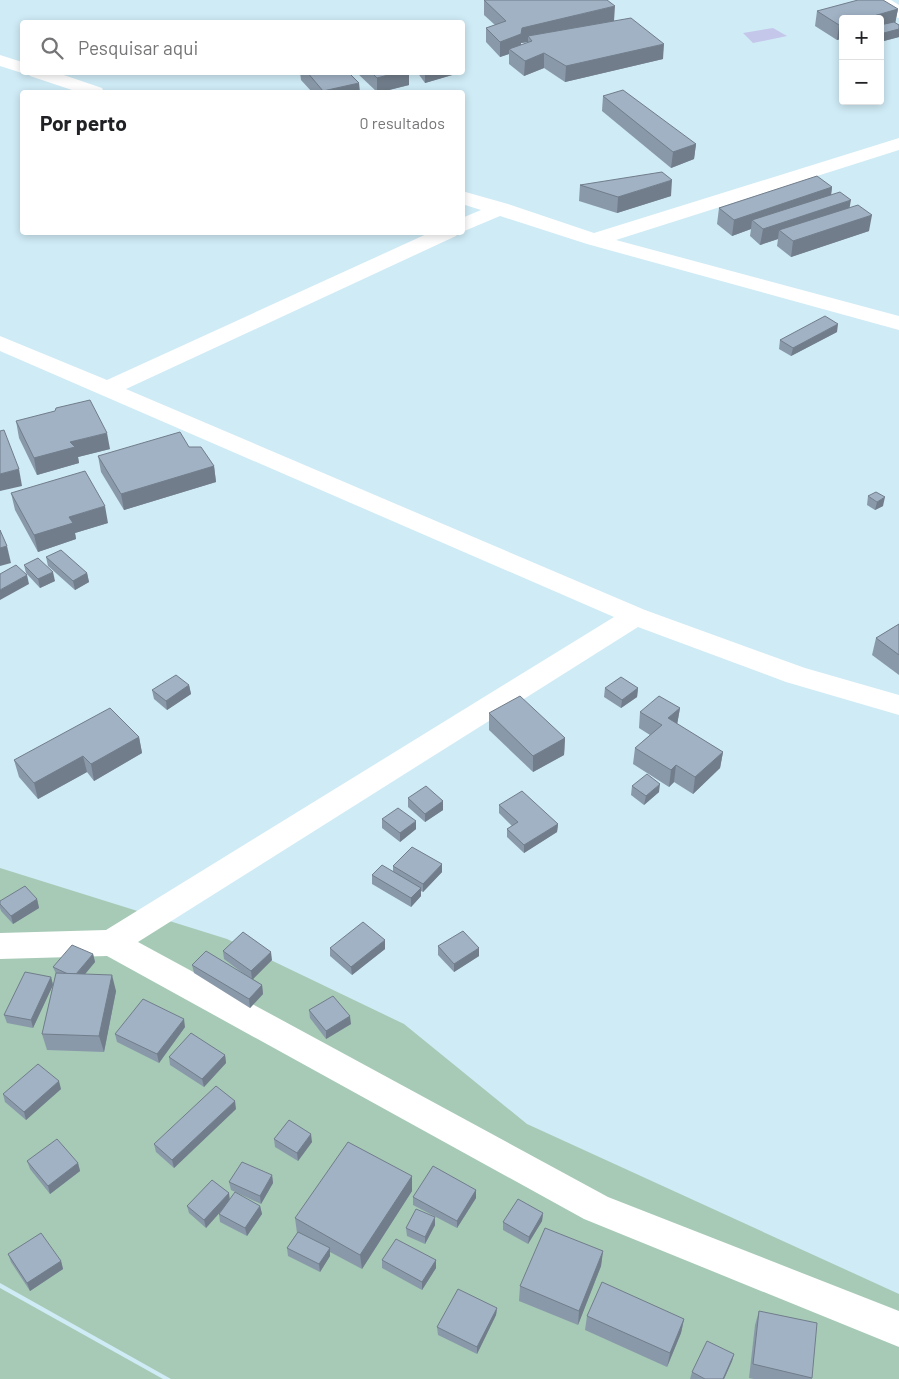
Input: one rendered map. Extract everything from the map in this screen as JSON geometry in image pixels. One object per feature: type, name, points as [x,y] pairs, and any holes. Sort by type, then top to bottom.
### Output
[{"type":"street","points":[[879,0],[899,13]]},
{"type":"street","points":[[0,60],[20,67]]},
{"type":"street","points":[[45,75],[89,90]]},
{"type":"street","points":[[594,240],[899,144]]},
{"type":"street","points":[[465,198],[502,208],[594,240],[899,323]]},
{"type":"street","points":[[465,225],[502,208]]},
{"type":"street","points":[[107,389],[442,235]]},
{"type":"street","points":[[0,343],[636,616],[796,675],[899,706]]},
{"type":"street","points":[[111,943],[636,616]]},
{"type":"street","points":[[0,946],[111,943],[596,1208],[899,1329]]},
{"type":"green space","points":[[0,868],[227,939],[404,1024],[527,1124],[899,1294],[899,1379],[171,1379],[0,1283]]},
{"type":"green space","points":[[0,1288],[163,1379],[0,1379]]},
{"type":"water","points":[[773,28],[787,36],[753,43],[743,33]]},
{"type":"building","points":[[484,0],[607,0],[615,6],[522,28],[521,34],[500,42],[486,28],[506,21]]},
{"type":"building","points":[[858,0],[883,0],[898,9],[877,15],[839,15],[839,25],[817,11]]},
{"type":"building","points":[[631,18],[664,44],[566,66],[544,53],[525,61],[509,49],[532,41],[528,36]]},
{"type":"building","points":[[894,22],[899,25],[899,29],[884,33],[884,24]]},
{"type":"building","points":[[310,75],[351,75],[359,83],[328,90],[322,90]]},
{"type":"building","points":[[374,75],[388,75],[377,78]]},
{"type":"building","points":[[623,90],[696,144],[673,152],[603,96]]},
{"type":"building","points":[[662,172],[672,180],[618,197],[580,185]]},
{"type":"building","points":[[817,176],[832,187],[734,220],[719,208]]},
{"type":"building","points":[[840,192],[851,200],[763,229],[752,220]]},
{"type":"building","points":[[858,205],[872,215],[793,241],[779,230]]},
{"type":"building","points":[[825,316],[838,324],[793,348],[780,340]]},
{"type":"building","points":[[90,400],[107,433],[70,442],[75,447],[34,458],[16,421],[55,411],[56,408]]},
{"type":"building","points":[[4,430],[19,469],[0,474],[0,431]]},
{"type":"building","points":[[180,432],[189,447],[201,447],[214,466],[121,494],[98,456]]},
{"type":"building","points":[[85,471],[105,506],[69,517],[73,523],[34,535],[11,493]]},
{"type":"building","points":[[876,492],[885,497],[877,502],[868,496]]},
{"type":"building","points":[[0,530],[7,546],[0,548]]},
{"type":"building","points":[[61,550],[87,573],[73,581],[46,557]]},
{"type":"building","points":[[38,558],[53,572],[38,579],[24,565]]},
{"type":"building","points":[[16,565],[27,575],[0,590],[0,574]]},
{"type":"building","points":[[899,624],[899,655],[876,638]]},
{"type":"building","points":[[176,675],[189,685],[166,701],[152,690]]},
{"type":"building","points":[[621,677],[638,688],[622,700],[605,688]]},
{"type":"building","points":[[520,696],[565,738],[533,756],[489,713]]},
{"type":"building","points":[[659,696],[680,708],[668,718],[723,752],[695,777],[676,765],[671,770],[635,748],[662,725],[640,712]]},
{"type":"building","points":[[110,708],[139,737],[91,764],[83,756],[34,783],[14,760]]},
{"type":"building","points":[[647,774],[660,784],[646,796],[632,786]]},
{"type":"building","points":[[426,786],[443,801],[425,814],[408,798]]},
{"type":"building","points":[[522,791],[558,824],[524,845],[507,829],[518,822],[499,805]]},
{"type":"building","points":[[398,808],[416,821],[400,833],[382,819]]},
{"type":"building","points":[[412,847],[442,864],[423,884],[393,866]]},
{"type":"building","points":[[382,865],[421,888],[411,898],[372,875]]},
{"type":"building","points":[[25,886],[37,899],[11,916],[0,904],[0,901]]},
{"type":"building","points":[[363,922],[385,940],[351,967],[330,948]]},
{"type":"building","points":[[463,931],[479,948],[454,964],[438,946]]},
{"type":"building","points":[[243,932],[271,952],[251,971],[223,951]]},
{"type":"building","points":[[72,945],[93,954],[76,974],[68,974],[53,967]]},
{"type":"building","points":[[206,951],[262,985],[249,999],[192,965]]},
{"type":"building","points":[[25,972],[51,977],[31,1020],[4,1015]]},
{"type":"building","points":[[56,973],[112,975],[99,1036],[42,1034]]},
{"type":"building","points":[[333,996],[350,1016],[326,1031],[309,1010]]},
{"type":"building","points":[[143,999],[184,1019],[157,1054],[115,1034]]},
{"type":"building","points":[[191,1033],[225,1055],[202,1079],[169,1057]]},
{"type":"building","points":[[38,1064],[59,1081],[24,1112],[3,1094]]},
{"type":"building","points":[[216,1086],[235,1101],[172,1160],[154,1144]]},
{"type":"building","points":[[289,1120],[311,1134],[297,1153],[274,1139]]},
{"type":"building","points":[[57,1139],[78,1163],[48,1186],[27,1161]]},
{"type":"building","points":[[348,1142],[412,1176],[360,1255],[295,1218]]},
{"type":"building","points":[[242,1162],[272,1175],[260,1196],[229,1182]]},
{"type":"building","points":[[433,1166],[476,1190],[457,1221],[413,1197]]},
{"type":"building","points":[[212,1180],[229,1193],[204,1220],[187,1206]]},
{"type":"building","points":[[235,1192],[260,1206],[245,1228],[219,1214]]},
{"type":"building","points":[[518,1199],[543,1213],[529,1237],[503,1222]]},
{"type":"building","points":[[416,1209],[435,1217],[425,1237],[406,1228]]},
{"type":"building","points":[[545,1228],[603,1251],[579,1311],[520,1286]]},
{"type":"building","points":[[298,1232],[330,1248],[319,1264],[287,1248]]},
{"type":"building","points":[[41,1233],[61,1261],[27,1283],[8,1254]]},
{"type":"building","points":[[396,1239],[436,1260],[422,1282],[382,1260]]},
{"type":"building","points":[[602,1282],[684,1319],[670,1353],[587,1316]]},
{"type":"building","points":[[458,1289],[497,1308],[477,1347],[437,1327]]},
{"type":"building","points":[[759,1311],[817,1323],[812,1378],[753,1364]]},
{"type":"building","points":[[707,1341],[734,1354],[723,1379],[705,1379],[692,1372]]}]
